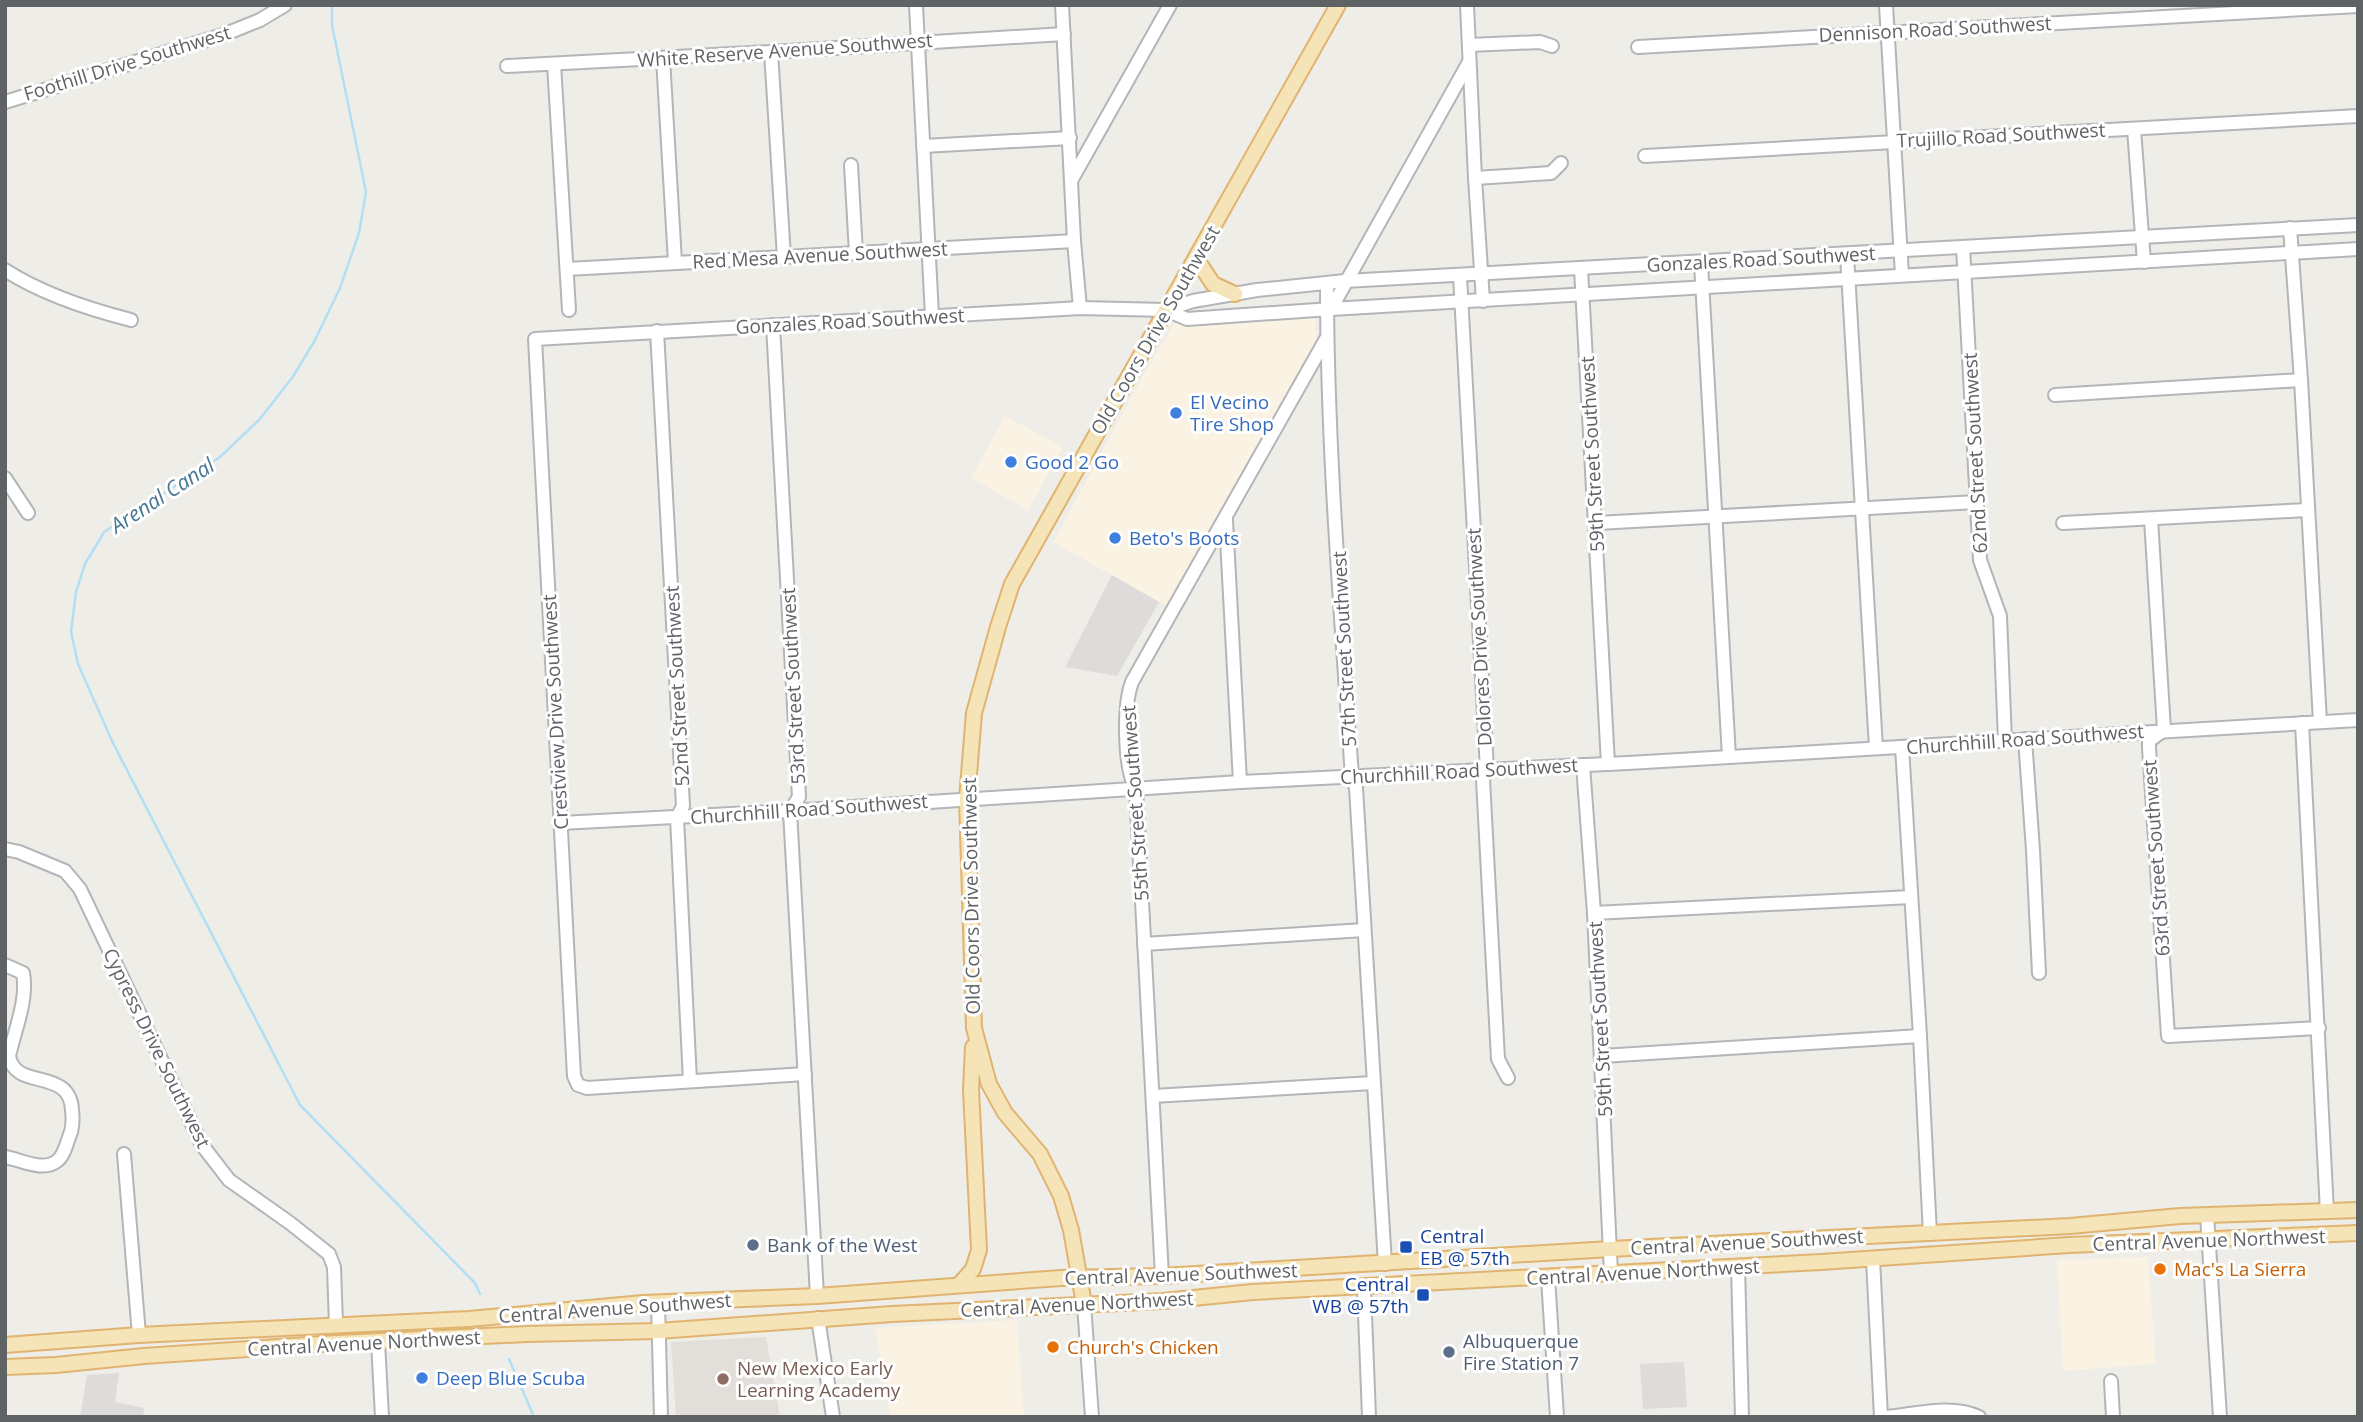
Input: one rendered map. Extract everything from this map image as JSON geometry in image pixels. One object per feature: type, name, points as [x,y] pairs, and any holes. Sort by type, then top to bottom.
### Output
[{"type":"main road","name":"Old Coors Drive Southwest","points":[[1084,1304],[1072,1230],[1061,1196],[1040,1154],[1005,1113],[989,1084],[974,1028],[967,799],[974,713],[1012,584],[1338,5]]},
{"type":"main road","points":[[1196,258],[1213,284],[1235,294]]},
{"type":"main road","points":[[959,1285],[973,1269],[979,1250],[971,1090],[974,1028]]},
{"type":"main road","name":"Central Avenue Southwest","points":[[5,1345],[139,1335],[469,1319],[526,1312],[658,1303],[817,1296],[1080,1278],[1385,1264],[1610,1249],[1930,1234],[2207,1215],[2358,1209]]},
{"type":"main road","name":"Central Avenue Northwest","points":[[5,1367],[378,1342],[527,1334],[658,1331],[818,1318],[1163,1301],[1253,1292],[1548,1278],[2069,1245],[2358,1233]]},
{"type":"street","name":"Foothill Drive Southwest","points":[[5,102],[223,35],[260,20],[285,5]]},
{"type":"street","points":[[916,5],[932,316]]},
{"type":"street","points":[[1062,5],[1080,308]]},
{"type":"street","points":[[1072,179],[1170,5]]},
{"type":"street","points":[[1467,5],[1483,301]]},
{"type":"street","points":[[1886,5],[1902,275]]},
{"type":"street","name":"Dennison Road Southwest","points":[[1638,47],[2358,6]]},
{"type":"street","name":"White Reserve Avenue Southwest","points":[[507,66],[1064,33]]},
{"type":"street","points":[[1469,45],[1540,42],[1552,46]]},
{"type":"street","points":[[771,52],[783,257]]},
{"type":"street","points":[[663,58],[675,262]]},
{"type":"street","points":[[1329,309],[1469,62]]},
{"type":"street","points":[[554,64],[569,310]]},
{"type":"street","name":"Trujillo Road Southwest","points":[[1644,156],[2358,116]]},
{"type":"street","points":[[2134,129],[2144,262]]},
{"type":"street","points":[[923,146],[1070,138]]},
{"type":"street","points":[[1475,178],[1551,173],[1560,163]]},
{"type":"street","points":[[850,165],[856,253]]},
{"type":"street","name":"Gonzales Road Southwest","points":[[535,339],[1080,308],[1166,310],[1193,301],[1235,294],[1345,281],[2358,225]]},
{"type":"street","points":[[2290,228],[2320,722]]},
{"type":"street","name":"Red Mesa Avenue Southwest","points":[[567,269],[1074,241]]},
{"type":"street","name":"62nd Street Southwest","points":[[1963,247],[1980,560],[2000,616],[2004,741]]},
{"type":"street","name":"Gonzales Road Southwest","points":[[1166,310],[1187,319],[2358,249]]},
{"type":"street","points":[[1847,254],[1876,748]]},
{"type":"street","points":[[1701,263],[1729,757]]},
{"type":"street","name":"59th Street Southwest","points":[[1581,269],[1597,523],[1608,764]]},
{"type":"street","points":[[5,270],[29,285],[106,314],[131,320]]},
{"type":"street","name":"Dolores Drive Southwest","points":[[1460,276],[1487,770],[1483,780],[1498,1059],[1508,1078]]},
{"type":"street","name":"57th Street Southwest","points":[[1327,284],[1329,309],[1326,339],[1385,1264]]},
{"type":"street","name":"53rd Street Southwest","points":[[773,325],[799,797],[790,811],[817,1296]]},
{"type":"street","name":"52nd Street Southwest","points":[[657,331],[683,806],[677,818],[690,1081]]},
{"type":"street","name":"Crestview Drive Southwest","points":[[535,339],[574,1076],[578,1084],[587,1088],[690,1081]]},
{"type":"street","name":"55th Street Southwest","points":[[1162,1276],[1136,789],[1129,778],[1125,711],[1127,694],[1326,339]]},
{"type":"street","points":[[2055,394],[2301,380]]},
{"type":"street","points":[[5,478],[28,513]]},
{"type":"street","points":[[1597,523],[1977,502]]},
{"type":"street","points":[[2063,523],[2307,510]]},
{"type":"street","points":[[1226,519],[1240,782]]},
{"type":"street","name":"63rd Street Southwest","points":[[2151,519],[2164,730],[2149,741],[2149,748],[2168,1036],[2319,1028]]},
{"type":"street","name":"Churchhill Road Southwest","points":[[561,823],[2358,720]]},
{"type":"street","points":[[2302,723],[2327,1212]]},
{"type":"street","points":[[2025,739],[2039,973]]},
{"type":"street","points":[[1902,747],[1930,1234]]},
{"type":"street","name":"59th Street Southwest","points":[[1583,765],[1602,1056],[1611,1273]]},
{"type":"street","name":"Cypress Drive Southwest","points":[[5,849],[65,870],[80,889],[202,1144],[213,1161],[229,1181],[329,1254],[334,1267],[336,1325]]},
{"type":"street","points":[[1594,913],[1911,897]]},
{"type":"street","points":[[1144,944],[1364,930]]},
{"type":"street","points":[[5,965],[23,973],[25,982],[25,993],[9,1056],[10,1065],[17,1072],[63,1086],[72,1105],[73,1125],[62,1158],[52,1165],[41,1166],[5,1157]]},
{"type":"street","points":[[1602,1056],[1920,1036]]},
{"type":"street","points":[[690,1081],[806,1074]]},
{"type":"street","points":[[1153,1096],[1373,1083]]},
{"type":"street","points":[[124,1154],[139,1335]]},
{"type":"street","points":[[2207,1215],[2220,1417]]},
{"type":"street","points":[[1873,1259],[1881,1417]]},
{"type":"street","points":[[1738,1267],[1742,1417]]},
{"type":"street","points":[[1548,1278],[1557,1417]]},
{"type":"street","points":[[1364,1288],[1369,1417]]},
{"type":"street","points":[[658,1303],[661,1417]]},
{"type":"street","points":[[1084,1304],[1092,1417]]},
{"type":"street","points":[[818,1318],[833,1417]]},
{"type":"street","points":[[378,1342],[382,1417]]},
{"type":"street","points":[[2111,1381],[2113,1417]]},
{"type":"street","points":[[1887,1417],[1950,1410],[1966,1411],[1979,1417]]},
{"type":"shaded area","points":[[1315,317],[1317,344],[1168,605],[1053,542],[1174,324]]},
{"type":"shaded area","points":[[1005,416],[1063,447],[1028,510],[971,478]]},
{"type":"shaded area","points":[[1112,575],[1159,602],[1117,676],[1065,667]]},
{"type":"shaded area","points":[[2148,1257],[2156,1364],[2063,1371],[2057,1260]]},
{"type":"shaded area","points":[[1017,1320],[1024,1417],[890,1417],[875,1328]]},
{"type":"shaded area","name":"New Mexico Early Learning Academy","points":[[766,1337],[780,1417],[676,1417],[671,1342]]},
{"type":"shaded area","points":[[1684,1362],[1687,1407],[1643,1409],[1640,1364]]},
{"type":"shaded area","points":[[119,1373],[115,1402],[144,1408],[143,1417],[80,1417],[87,1375]]},
{"type":"waterway","name":"Arenal Canal","points":[[332,5],[332,25],[366,192],[359,233],[340,288],[315,340],[292,378],[259,420],[220,457],[104,532],[85,564],[76,592],[71,632],[78,664],[113,743],[300,1105],[475,1283],[480,1294]]},
{"type":"waterway","name":"Arenal Canal","points":[[509,1359],[534,1417]]},
{"type":"place","name":"El Vecino Tire Shop","points":[[1176,413]]},
{"type":"place","name":"Good 2 Go","points":[[1011,462]]},
{"type":"place","name":"Beto's Boots","points":[[1115,538]]},
{"type":"place","name":"Bank of the West","points":[[753,1245]]},
{"type":"place","name":"Central EB @ 57th","points":[[1406,1247]]},
{"type":"place","name":"Mac's La Sierra","points":[[2160,1269]]},
{"type":"place","name":"Central WB @ 57th","points":[[1423,1295]]},
{"type":"place","name":"Church's Chicken","points":[[1053,1347]]},
{"type":"place","name":"Albuquerque Fire Station 7","points":[[1449,1352]]},
{"type":"place","name":"Deep Blue Scuba","points":[[422,1378]]},
{"type":"place","name":"New Mexico Early Learning Academy","points":[[723,1379]]}]
